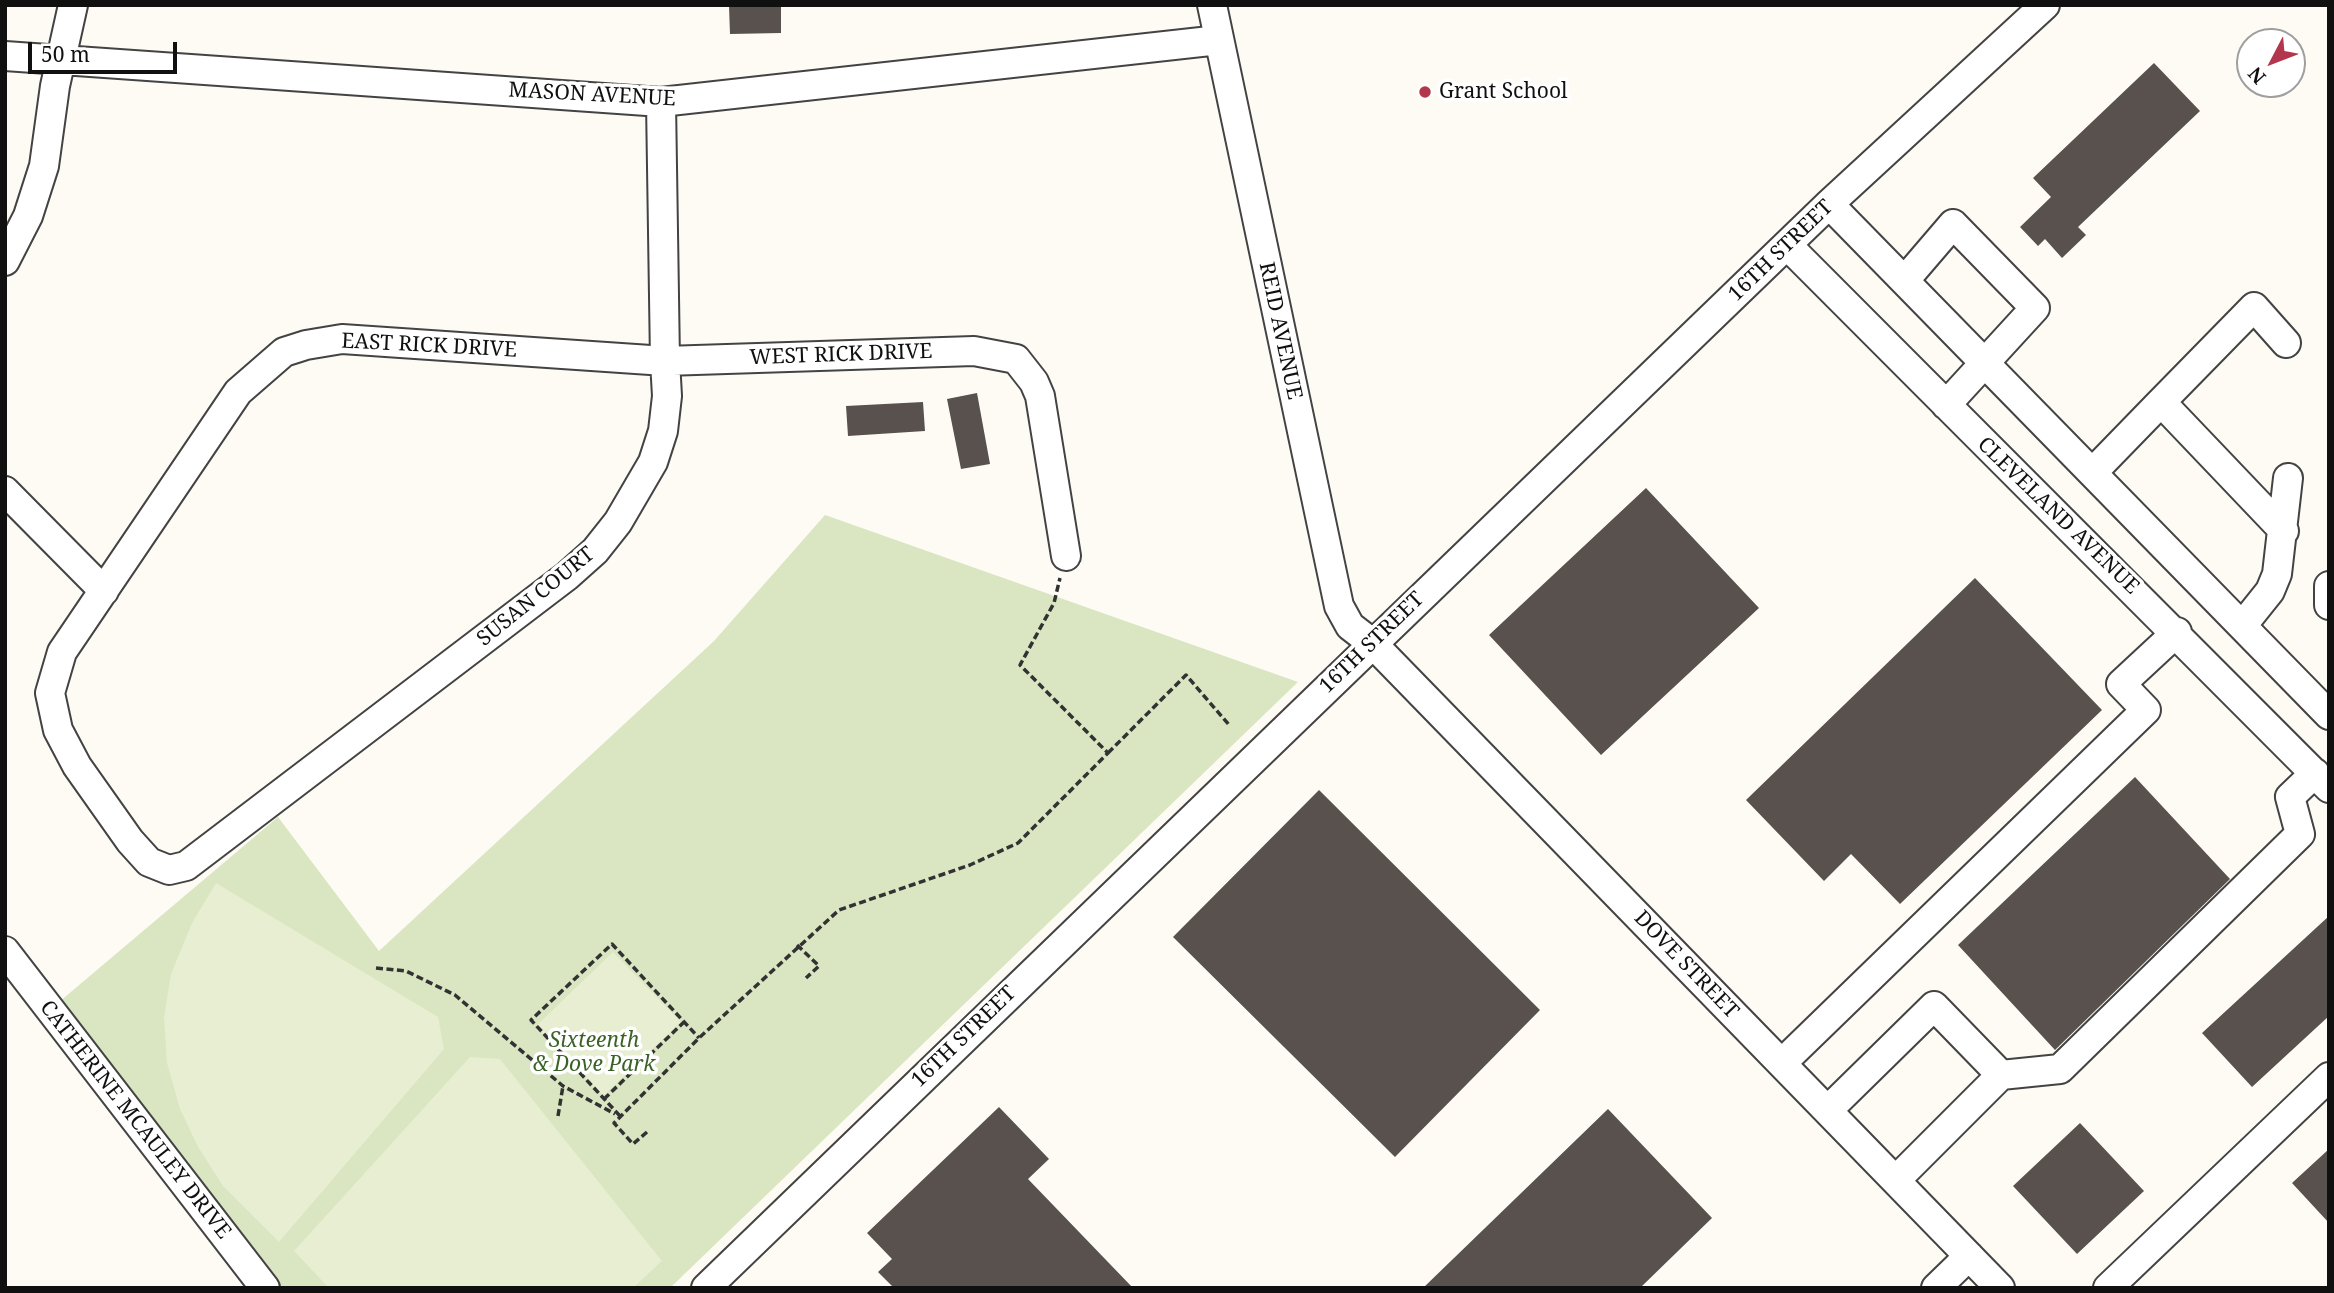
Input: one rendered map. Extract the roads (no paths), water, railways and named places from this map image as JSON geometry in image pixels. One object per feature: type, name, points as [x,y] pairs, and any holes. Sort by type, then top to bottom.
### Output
[{"type":"street","points":[[5,261],[28,216],[44,166],[73,5]]},
{"type":"street","name":"REID AVENUE","points":[[1212,5],[1339,606],[1350,626],[1372,643]]},
{"type":"street","name":"16TH STREET","points":[[711,1286],[1372,643],[1829,204],[2045,5]]},
{"type":"street","name":"MASON AVENUE","points":[[5,56],[661,102],[1219,40]]},
{"type":"street","name":"SUSAN COURT","points":[[169,870],[187,866],[215,846],[567,576],[595,551],[636,495],[653,461],[663,431],[667,396],[661,102]]},
{"type":"street","points":[[1829,204],[2329,715]]},
{"type":"street","points":[[1905,280],[1953,224],[2035,308],[1946,405]]},
{"type":"street","name":"CLEVELAND AVENUE","points":[[1787,245],[2177,632],[2322,780]]},
{"type":"street","points":[[2093,472],[2254,307],[2286,343]]},
{"type":"street","name":"EAST RICK DRIVE","points":[[169,870],[149,862],[130,841],[77,766],[61,737],[50,693],[62,652],[238,392],[284,352],[342,339],[665,361]]},
{"type":"street","name":"WEST RICK DRIVE","points":[[665,361],[974,351],[989,351],[1016,359],[1034,382],[1040,396],[1066,556]]},
{"type":"street","points":[[2161,402],[2284,531]]},
{"type":"street","points":[[2242,626],[2270,591],[2277,574],[2288,478]]},
{"type":"street","points":[[5,491],[104,591]]},
{"type":"street","points":[[2329,586],[2329,605]]},
{"type":"street","points":[[1782,1063],[2146,710],[2121,684],[2177,632]]},
{"type":"street","name":"DOVE STREET","points":[[1372,643],[2000,1288]]},
{"type":"street","points":[[1896,1180],[2001,1075],[2060,1069],[2300,834],[2290,797],[2322,780]]},
{"type":"street","name":"CATHERINE MCAULEY DRIVE","points":[[5,951],[265,1288]]},
{"type":"street","points":[[1828,1110],[1934,1006],[2001,1075]]},
{"type":"street","points":[[2108,1288],[2329,1077]]},
{"type":"street","points":[[1936,1288],[1969,1256]]},
{"type":"place","name":"Grant School","points":[[1425,92]]},
{"type":"park label","name":"Sixteenth & Dove Park","points":[[594,1053]]}]
